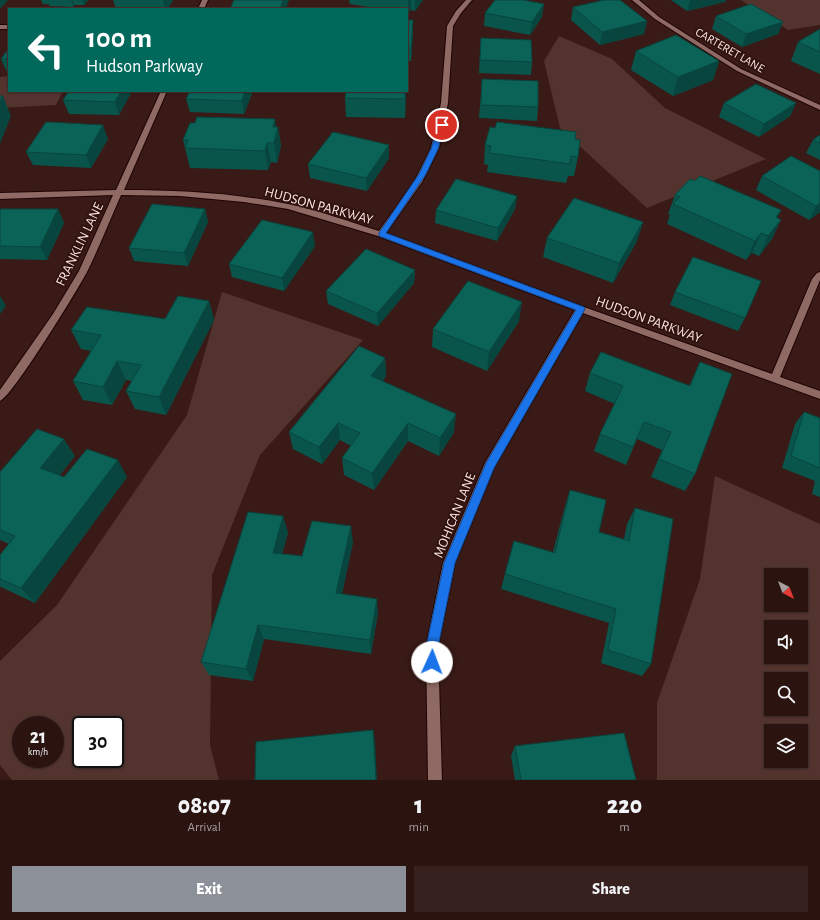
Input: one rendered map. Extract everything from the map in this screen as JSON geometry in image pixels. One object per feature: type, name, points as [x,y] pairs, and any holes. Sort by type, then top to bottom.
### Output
[{"type":"street","points":[[381,234],[423,174],[434,149],[442,125],[450,26],[458,12],[469,0]]},
{"type":"street","name":"CARTERET LANE","points":[[635,0],[657,18],[739,70],[820,108]]},
{"type":"street","name":"FRANKLIN LANE","points":[[0,397],[52,323],[83,271],[164,92]]},
{"type":"street","name":"HUDSON PARKWAY","points":[[0,196],[118,192],[180,193],[244,199],[289,207],[381,234],[581,309],[820,395]]},
{"type":"street","points":[[775,378],[816,280],[820,275]]},
{"type":"street","name":"MOHICAN LANE","points":[[436,780],[432,647],[450,563],[489,466],[581,309]]},
{"type":"shaded area","points":[[741,0],[820,0],[820,25],[788,30]]},
{"type":"shaded area","points":[[559,36],[612,59],[665,108],[766,159],[647,208],[560,128],[544,61]]},
{"type":"shaded area","points":[[8,76],[8,92],[62,92],[56,105],[0,108],[0,77]]},
{"type":"shaded area","points":[[222,292],[363,340],[260,455],[212,575],[210,745],[219,780],[12,780],[0,765],[0,661],[57,605],[187,415]]},
{"type":"shaded area","points":[[715,476],[820,524],[820,780],[657,780],[657,703],[700,579]]},
{"type":"building","points":[[234,0],[283,0],[280,8],[230,8]]},
{"type":"building","points":[[495,0],[523,0],[544,4],[532,22],[485,13]]},
{"type":"building","points":[[604,0],[620,0],[647,21],[602,32],[573,7]]},
{"type":"building","points":[[751,4],[783,22],[746,34],[716,16]]},
{"type":"building","points":[[408,20],[413,20],[411,48],[408,48]]},
{"type":"building","points":[[820,29],[820,52],[798,42]]},
{"type":"building","points":[[676,35],[719,61],[678,77],[636,51]]},
{"type":"building","points":[[481,38],[531,40],[532,62],[480,60]]},
{"type":"building","points":[[8,49],[8,59],[1,59]]},
{"type":"building","points":[[482,79],[538,81],[538,107],[481,105]]},
{"type":"building","points":[[756,84],[796,103],[764,124],[724,103]]},
{"type":"building","points":[[68,92],[120,92],[115,102],[63,100]]},
{"type":"building","points":[[190,92],[245,92],[242,101],[186,99]]},
{"type":"building","points":[[346,92],[405,92],[405,99],[345,98]]},
{"type":"building","points":[[0,96],[3,96],[0,103]]},
{"type":"building","points":[[197,117],[275,119],[273,127],[278,127],[274,143],[267,143],[265,151],[185,148],[188,140],[183,140],[190,123],[195,123]]},
{"type":"building","points":[[46,122],[103,125],[86,155],[26,152]]},
{"type":"building","points":[[497,122],[576,132],[575,139],[580,140],[578,157],[571,156],[570,164],[489,153],[491,146],[485,145],[490,127],[495,128]]},
{"type":"building","points":[[333,132],[389,145],[366,178],[308,164]]},
{"type":"building","points":[[820,135],[820,143],[813,140]]},
{"type":"building","points":[[791,156],[820,171],[820,203],[816,206],[762,176]]},
{"type":"building","points":[[700,176],[781,210],[776,217],[781,220],[768,236],[761,233],[755,241],[673,204],[680,197],[675,195],[690,179],[695,181]]},
{"type":"building","points":[[456,179],[517,196],[498,228],[436,210]]},
{"type":"building","points":[[574,198],[643,222],[619,263],[547,238]]},
{"type":"building","points":[[152,204],[205,209],[184,253],[129,248]]},
{"type":"building","points":[[0,209],[58,209],[40,247],[0,246]]},
{"type":"building","points":[[262,220],[313,232],[282,278],[229,264]]},
{"type":"building","points":[[366,249],[415,270],[377,313],[326,291]]},
{"type":"building","points":[[693,257],[761,281],[745,318],[675,292]]},
{"type":"building","points":[[468,281],[522,302],[489,352],[433,329]]},
{"type":"building","points":[[178,296],[209,301],[159,397],[126,391],[141,365],[117,361],[103,387],[73,381],[101,335],[71,330],[87,307],[165,319]]},
{"type":"building","points":[[359,346],[385,358],[371,376],[456,414],[440,438],[408,423],[372,473],[342,458],[360,433],[338,423],[319,447],[289,432]]},
{"type":"building","points":[[601,352],[690,386],[700,362],[732,374],[695,474],[659,459],[671,432],[644,422],[633,447],[600,434],[623,386],[590,373]]},
{"type":"building","points":[[804,412],[820,418],[820,468],[791,456]]},
{"type":"building","points":[[37,429],[64,439],[40,468],[64,477],[87,449],[118,460],[21,588],[0,579],[0,555],[15,536],[0,530],[0,472]]},
{"type":"building","points":[[570,490],[606,500],[599,532],[629,541],[635,508],[673,519],[651,664],[608,650],[616,609],[505,574],[514,541],[555,553]]},
{"type":"building","points":[[248,512],[283,516],[273,553],[302,556],[312,521],[351,526],[336,593],[377,599],[370,640],[258,625],[246,669],[201,662]]},
{"type":"building","points":[[373,730],[376,780],[255,780],[256,742]]},
{"type":"building","points":[[624,733],[636,780],[521,780],[515,746]]},
{"type":"route","points":[[432,662],[432,647],[450,563],[489,466],[581,309],[381,234],[423,174],[434,149],[442,125]]}]
